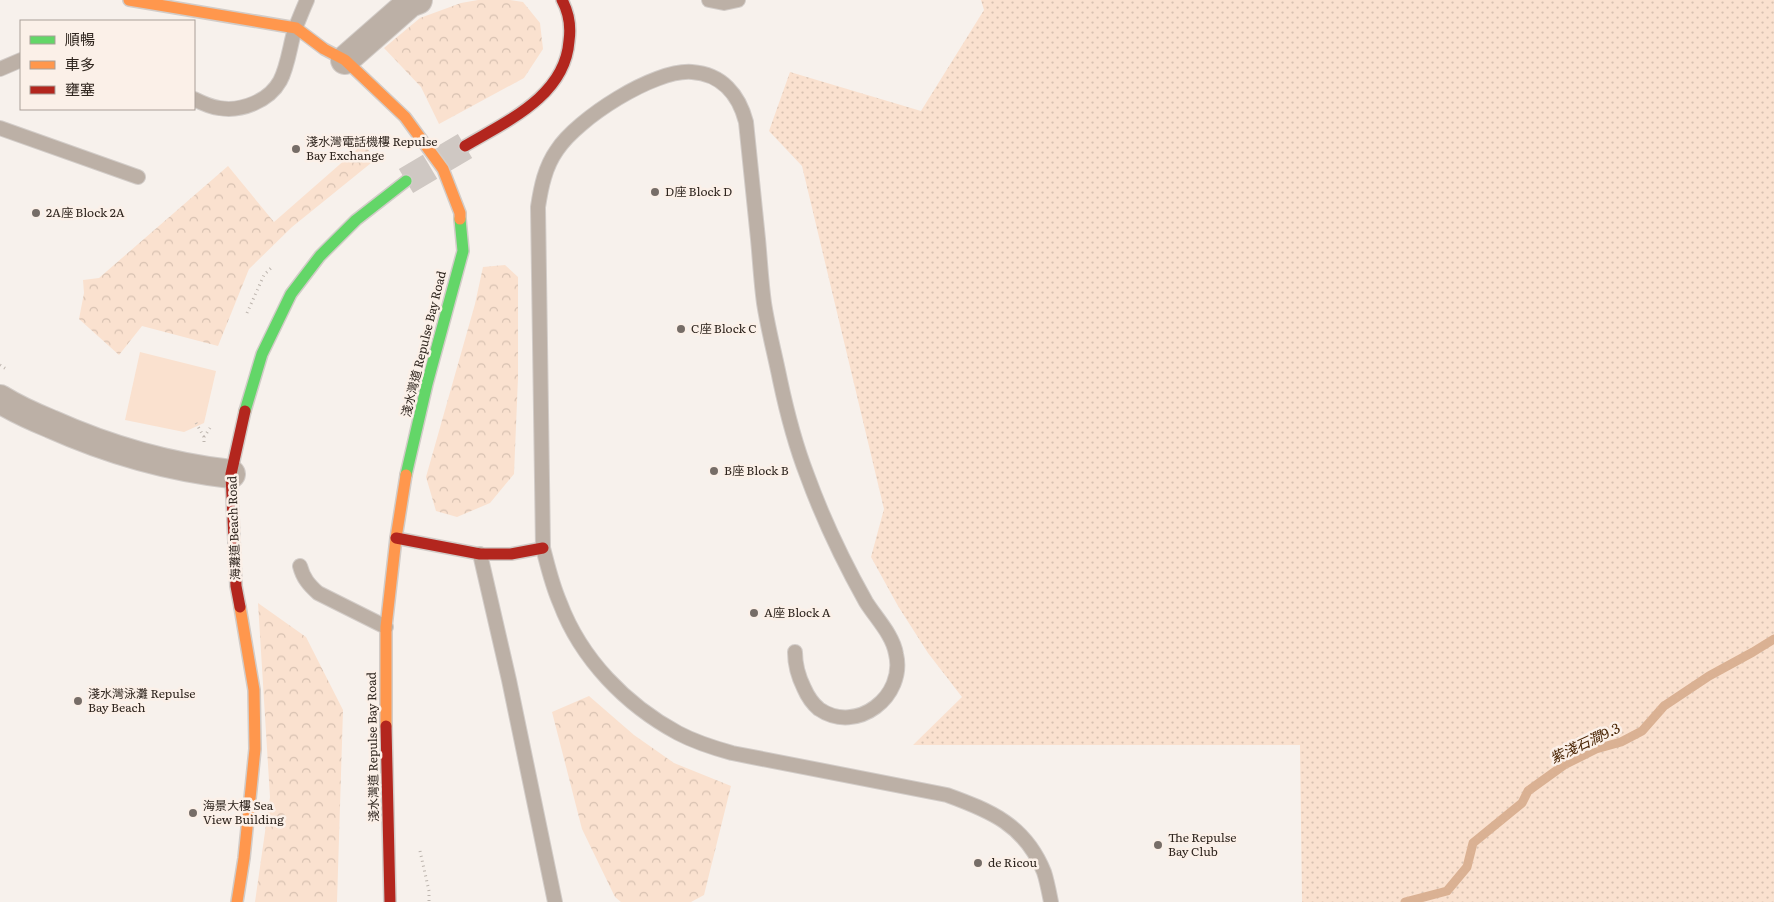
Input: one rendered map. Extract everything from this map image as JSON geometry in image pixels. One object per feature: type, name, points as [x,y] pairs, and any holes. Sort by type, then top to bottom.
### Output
[{"type":"street","name":"淺水灣道 Repulse Bay Road","points":[[129,0],[296,28],[324,49],[346,60],[405,118],[443,169],[460,214],[462,251],[407,472],[396,538],[386,627],[385,665],[390,902]]},
{"type":"street","points":[[346,60],[410,4],[418,0]]},
{"type":"street","points":[[465,146],[520,112],[548,91],[565,67],[571,44],[570,22],[562,0]]},
{"type":"street","name":"海灘道 Beach Road","points":[[237,902],[244,858],[255,749],[254,690],[236,586],[231,474],[247,403],[262,354],[291,294],[320,256],[356,220],[406,182]]},
{"type":"street","points":[[0,399],[76,435],[125,452],[194,469],[231,474]]},
{"type":"street","points":[[396,538],[480,554],[511,554],[543,548]]},
{"type":"lane","points":[[195,99],[220,108],[233,109],[257,102],[270,93],[280,81],[296,28],[308,0]]},
{"type":"lane","points":[[710,0],[724,2],[738,0]]},
{"type":"lane","points":[[0,70],[20,60]]},
{"type":"lane","points":[[795,652],[795,661],[800,680],[807,695],[818,708],[831,714],[846,717],[860,715],[874,709],[889,694],[898,675],[895,647],[867,603],[822,516],[791,431],[764,303],[746,122],[737,98],[730,88],[719,80],[705,74],[691,72],[676,74],[640,87],[600,109],[578,126],[556,150],[542,186],[538,207],[543,548],[560,605],[573,631],[589,656],[607,678],[653,718],[688,738],[732,753],[947,795],[982,808],[1009,824],[1029,845],[1044,872],[1051,902]]},
{"type":"lane","points":[[0,128],[138,177]]},
{"type":"lane","points":[[480,554],[509,680],[555,902]]},
{"type":"lane","points":[[300,566],[302,575],[309,586],[318,593],[386,627]]},
{"type":"path","points":[[196,423],[204,437]]},
{"type":"green space","points":[[478,0],[523,2],[540,23],[543,49],[524,78],[439,124],[421,87],[384,48],[420,18],[461,3]]},
{"type":"green space","points":[[981,0],[1774,0],[1774,902],[1302,902],[1300,745],[913,745],[962,697],[928,653],[898,606],[871,557],[884,509],[802,166],[769,131],[790,72],[921,111],[984,10]]},
{"type":"green space","points":[[363,144],[376,159],[292,227],[249,269],[218,346],[142,326],[119,355],[79,319],[84,293],[83,280],[99,278],[228,166],[274,222]]},
{"type":"green space","points":[[505,265],[518,277],[518,378],[514,474],[490,503],[457,517],[436,511],[426,477],[475,304],[483,267]]},
{"type":"green space","points":[[140,352],[216,371],[204,423],[184,432],[125,420]]},
{"type":"green space","points":[[258,603],[306,637],[343,710],[337,902],[255,902],[270,797]]},
{"type":"green space","points":[[589,696],[634,735],[674,763],[731,786],[704,895],[691,902],[621,902],[615,897],[582,829],[552,712]]},
{"type":"waterway","name":"紫淺石澗9.3","points":[[1405,902],[1447,891],[1467,867],[1473,843],[1522,803],[1528,791],[1564,765],[1596,749],[1621,742],[1642,731],[1664,706],[1709,676],[1774,639]]},
{"type":"tunnel","points":[[406,181],[465,146]]},
{"type":"traffic: fast","points":[[245,411],[262,354],[291,294],[320,256],[356,220],[406,181]]},
{"type":"traffic: fast","points":[[406,475],[427,384],[463,251],[460,219]]},
{"type":"traffic: slow","points":[[129,0],[296,28],[324,49],[345,60],[405,117],[443,169],[460,213],[460,219]]},
{"type":"traffic: slow","points":[[386,726],[386,627],[396,538],[406,475]]},
{"type":"traffic: slow","points":[[237,902],[244,858],[255,749],[254,690],[240,607]]},
{"type":"traffic: jam","points":[[465,146],[531,105],[557,77],[565,60],[570,36],[568,15],[562,0]]},
{"type":"traffic: jam","points":[[240,607],[236,586],[231,474],[245,411]]},
{"type":"traffic: jam","points":[[396,538],[480,554],[511,554],[543,548]]},
{"type":"traffic: jam","points":[[386,726],[390,902]]},
{"type":"place","name":"淺水灣電話機樓 Repulse Bay Exchange","points":[[296,149]]},
{"type":"place","name":"D座 Block D","points":[[655,192]]},
{"type":"place","name":"2A座 Block 2A","points":[[36,213]]},
{"type":"place","name":"C座 Block C","points":[[681,329]]},
{"type":"place","name":"B座 Block B","points":[[714,471]]},
{"type":"place","name":"A座 Block A","points":[[754,613]]},
{"type":"place","name":"淺水灣泳灘 Repulse Bay Beach","points":[[78,701]]},
{"type":"place","name":"海景大樓 Sea View Building","points":[[193,813]]},
{"type":"place","name":"The Repulse Bay Club","points":[[1158,845]]},
{"type":"place","name":"de Ricou","points":[[978,863]]}]
